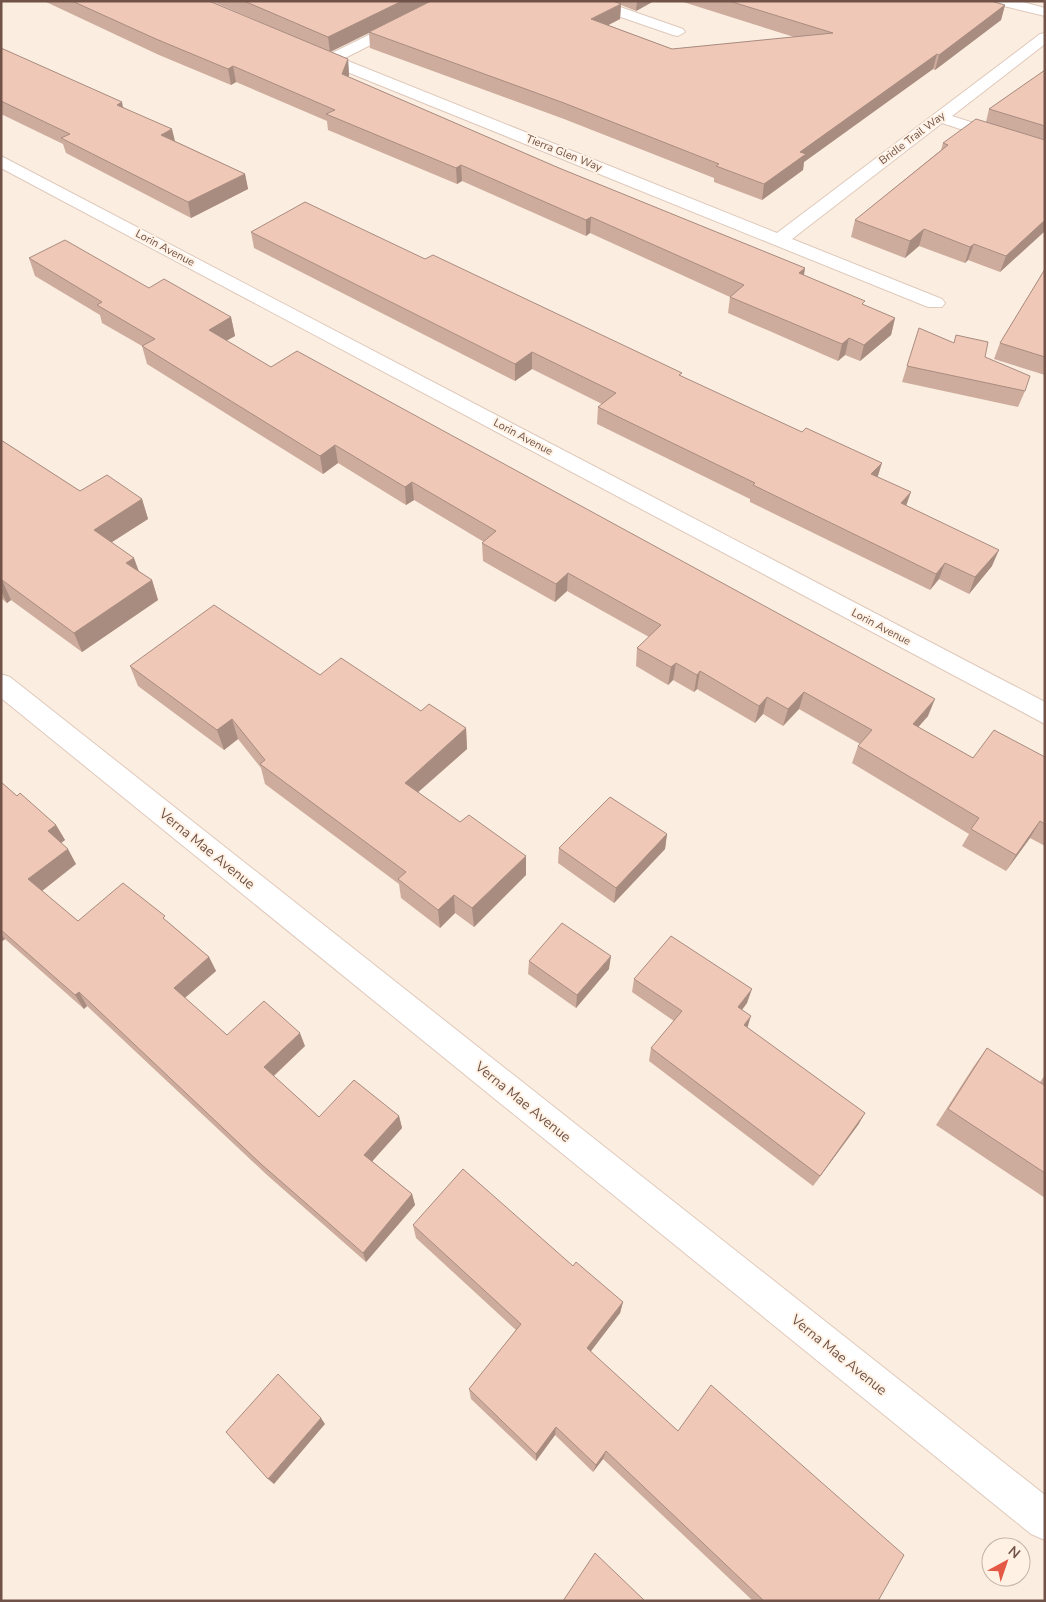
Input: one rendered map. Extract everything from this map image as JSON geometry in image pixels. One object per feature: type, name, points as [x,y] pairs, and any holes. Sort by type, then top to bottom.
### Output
[{"type":"street","points":[[330,60],[450,1]]},
{"type":"street","points":[[588,1],[678,32]]},
{"type":"street","points":[[1001,1],[1045,12]]},
{"type":"street","name":"Bridle Trail Way","points":[[779,240],[1045,37]]},
{"type":"street","name":"Tierra Glen Way","points":[[296,46],[935,303]]},
{"type":"street","points":[[940,117],[1045,152]]},
{"type":"street","name":"Lorin Avenue","points":[[1,161],[1045,714]]},
{"type":"street","name":"Verna Mae Avenue","points":[[1,684],[1045,1520]]},
{"type":"building","points":[[72,1],[209,1],[348,59],[342,74],[559,168],[805,268],[799,273],[865,301],[862,304],[895,318],[864,345],[849,338],[842,344],[730,297],[744,285],[591,217],[586,220],[461,165],[456,168],[326,114],[335,110],[233,66],[228,69]]},
{"type":"building","points":[[244,1],[402,1],[328,37]]},
{"type":"building","points":[[431,1],[613,1],[621,4],[591,19],[672,49],[833,33],[729,1],[991,1],[1005,5],[939,55],[937,54],[800,152],[806,154],[764,184],[716,166],[719,164],[564,103],[369,32]]},
{"type":"building","points":[[1,48],[122,102],[117,105],[172,129],[161,135],[245,174],[188,202],[61,138],[70,134],[1,101]]},
{"type":"building","points":[[1045,70],[1045,126],[989,109]]},
{"type":"building","points":[[976,119],[1045,140],[1045,220],[1006,256],[974,244],[970,247],[924,229],[910,241],[855,220],[948,145],[943,143]]},
{"type":"building","points":[[305,202],[425,259],[433,255],[682,373],[679,375],[802,432],[806,428],[882,463],[871,474],[911,492],[901,503],[999,550],[975,577],[945,563],[936,574],[598,407],[616,393],[532,352],[515,364],[251,232]]},
{"type":"building","points":[[65,240],[149,288],[164,279],[231,317],[209,330],[271,367],[297,351],[935,699],[913,724],[973,758],[994,730],[1045,757],[1045,824],[1040,821],[1016,855],[971,829],[979,818],[858,746],[872,730],[804,692],[788,709],[767,697],[759,706],[700,671],[697,675],[676,663],[671,667],[637,648],[661,625],[568,573],[556,584],[482,543],[496,531],[412,482],[405,487],[335,445],[320,456],[142,346],[155,339],[97,305],[102,302],[29,258]]},
{"type":"building","points":[[1045,269],[1045,357],[1000,343]]},
{"type":"building","points":[[919,328],[954,343],[956,335],[988,342],[985,357],[1030,376],[1025,391],[907,366]]},
{"type":"building","points":[[1,440],[80,491],[107,475],[142,499],[94,530],[134,558],[126,563],[152,580],[74,633],[1,581]]},
{"type":"building","points":[[214,605],[320,675],[341,658],[421,711],[429,704],[466,728],[405,783],[460,822],[469,815],[526,856],[472,908],[454,895],[438,910],[398,879],[406,872],[260,764],[265,760],[232,719],[217,730],[130,666]]},
{"type":"building","points":[[1,782],[17,796],[20,793],[56,825],[48,831],[68,849],[28,879],[78,921],[123,883],[165,916],[163,918],[209,957],[174,988],[227,1035],[264,1001],[300,1033],[264,1067],[319,1117],[354,1080],[399,1116],[364,1155],[412,1194],[363,1253],[261,1164],[79,992],[75,995],[1,930]]},
{"type":"building","points":[[610,797],[667,834],[616,888],[559,848]]},
{"type":"building","points":[[562,923],[611,956],[577,995],[529,961]]},
{"type":"building","points":[[671,936],[752,989],[738,1007],[751,1016],[744,1025],[865,1113],[820,1176],[651,1048],[682,1011],[634,979]]},
{"type":"building","points":[[987,1048],[1044,1085],[1045,1083],[1045,1173],[948,1109]]},
{"type":"building","points":[[463,1169],[573,1266],[576,1262],[623,1302],[587,1348],[678,1431],[711,1385],[904,1555],[878,1601],[764,1601],[606,1451],[596,1465],[556,1427],[536,1454],[469,1389],[521,1324],[413,1225]]},
{"type":"building","points":[[278,1374],[321,1418],[268,1479],[226,1432]]},
{"type":"building","points":[[595,1553],[645,1601],[563,1601]]}]
